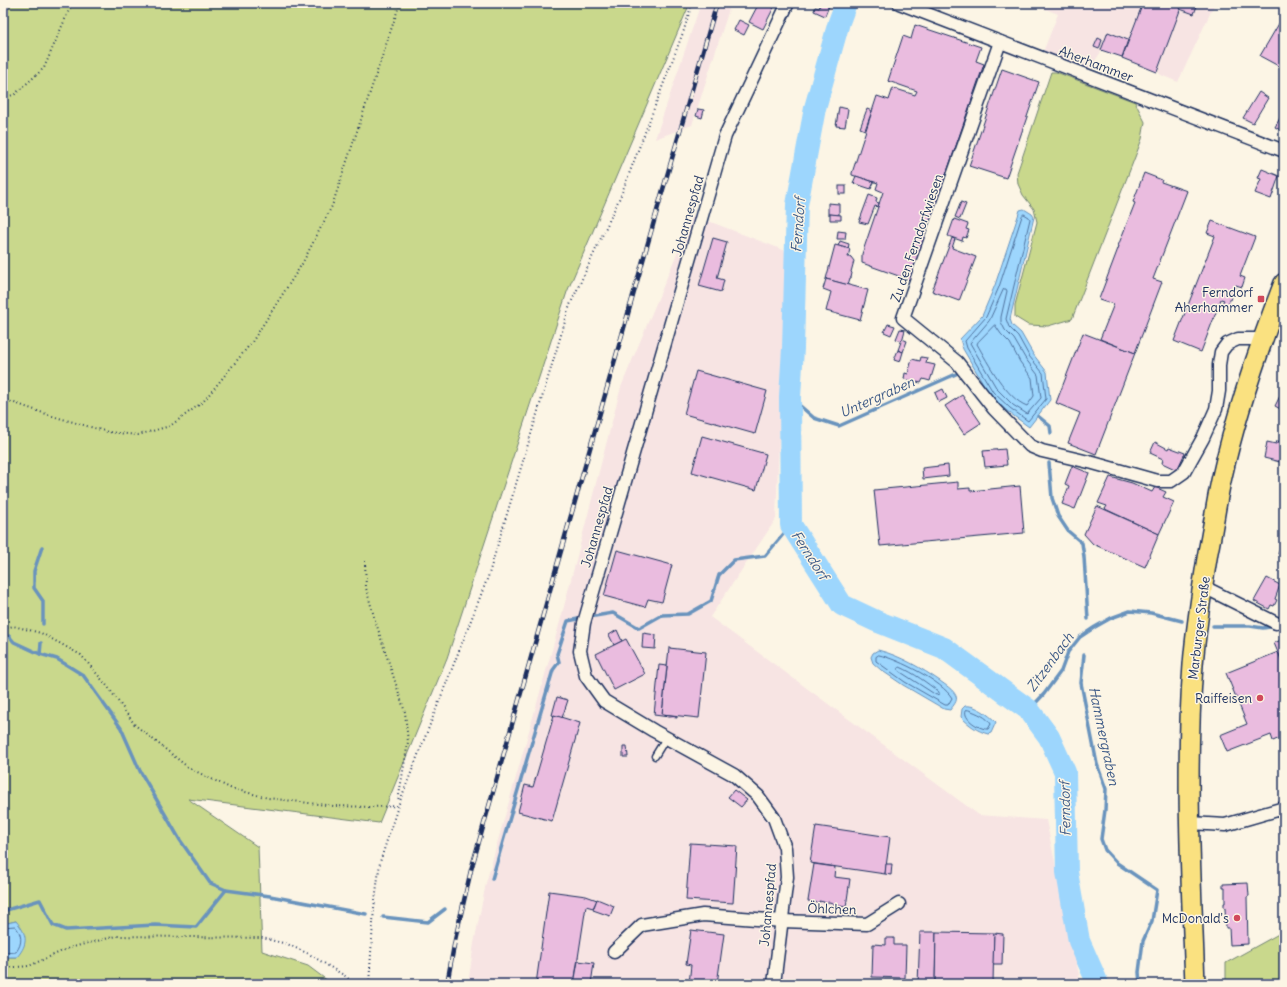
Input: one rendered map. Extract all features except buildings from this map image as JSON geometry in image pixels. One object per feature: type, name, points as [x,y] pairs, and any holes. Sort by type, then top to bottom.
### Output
[{"type":"main road","name":"Marburger Straße","points":[[1195,984],[1189,750],[1193,664],[1202,586],[1221,481],[1238,414],[1263,339],[1283,287]]},
{"type":"street","name":"Johannespfad","points":[[774,984],[787,877],[785,848],[774,818],[758,796],[734,776],[604,701],[586,676],[580,651],[584,623],[725,136],[788,3]]},
{"type":"street","name":"Aherhammer","points":[[899,3],[1284,151]]},
{"type":"street","name":"Zu den Ferndorfwiesen","points":[[1000,42],[904,318],[957,362],[994,409],[1030,446],[1042,451],[1093,463],[1157,481],[1171,481],[1184,472],[1203,438],[1216,409],[1219,391],[1219,365],[1221,352],[1227,344],[1238,339],[1263,339]]},
{"type":"street","points":[[1202,586],[1276,623]]},
{"type":"street","points":[[1190,823],[1225,825],[1284,808]]},
{"type":"street","name":"Öhlchen","points":[[614,952],[642,925],[703,915],[782,921],[867,924],[900,904]]},
{"type":"lane","points":[[655,756],[666,738]]},
{"type":"path","points":[[3,97],[14,95],[44,68],[72,3]]},
{"type":"path","points":[[3,399],[52,416],[108,432],[138,435],[170,426],[203,402],[252,342],[302,264],[332,206],[400,3]]},
{"type":"path","points":[[369,984],[374,908],[380,862],[398,806],[488,577],[570,305],[621,195],[684,30],[692,3]]},
{"type":"path","points":[[365,561],[366,588],[405,712],[408,742],[398,806]]},
{"type":"path","points":[[3,629],[12,626],[41,633],[81,655],[108,687],[135,725],[189,768],[230,788],[268,798],[334,806],[398,806]]},
{"type":"path","points":[[3,968],[29,966],[69,948],[117,936],[262,938],[287,944],[309,954],[345,976],[355,984]]},
{"type":"shaded area","points":[[701,3],[731,3],[692,125],[655,139]]},
{"type":"shaded area","points":[[1030,3],[1215,3],[1178,82],[1161,75],[1157,71],[1102,50],[1090,69],[1043,52],[1058,14]]},
{"type":"shaded area","points":[[693,215],[786,251],[776,519],[710,617],[979,815],[1046,820],[1081,984],[468,984],[474,943],[486,883],[561,618],[621,387]]},
{"type":"green space","points":[[3,3],[690,3],[567,292],[447,658],[379,823],[188,799],[258,847],[262,951],[308,966],[332,984],[3,984],[3,957],[17,957],[16,921],[3,924]]},
{"type":"green space","points":[[1051,72],[1056,72],[1135,102],[1145,122],[1142,139],[1072,319],[1048,326],[1028,325],[1015,317],[1015,305],[1037,222],[1034,209],[1023,195],[1018,184],[1017,173]]},
{"type":"green space","points":[[1284,931],[1284,984],[1226,984],[1226,963]]},
{"type":"water","points":[[1024,209],[1034,217],[1010,319],[1012,325],[1021,333],[1033,354],[1047,372],[1050,400],[1029,427],[1007,411],[990,395],[963,349],[960,339],[982,316],[995,285],[1020,210]]},
{"type":"water","points":[[878,650],[910,663],[949,687],[956,696],[955,703],[950,710],[944,709],[881,670],[873,663],[871,657],[873,653]]},
{"type":"water","points":[[965,706],[977,708],[986,713],[996,722],[991,733],[984,733],[970,725],[961,717],[962,709]]},
{"type":"water","points":[[16,921],[24,934],[25,943],[17,957],[3,957],[3,924]]},
{"type":"waterway","name":"Ferndorf","points":[[846,3],[839,22],[815,108],[797,205],[793,348],[790,397],[791,525],[842,605],[876,621],[944,648],[1029,710],[1049,737],[1065,772],[1067,872],[1079,941],[1098,984]]},
{"type":"waterway","name":"Untergraben","points":[[790,397],[814,418],[839,426],[956,374]]},
{"type":"waterway","points":[[1038,416],[1050,426],[1051,433]]},
{"type":"waterway","name":"Hammergraben","points":[[1049,463],[1052,498],[1058,516],[1068,531],[1082,543],[1088,619]]},
{"type":"waterway","points":[[589,617],[613,613],[639,628],[662,615],[688,614],[711,601],[719,575],[734,560],[765,556],[791,525]]},
{"type":"waterway","points":[[42,547],[34,571],[34,588],[43,601],[43,624]]},
{"type":"waterway","name":"Zitzenbach","points":[[1029,710],[1044,694],[1061,671],[1068,652],[1080,637],[1095,627],[1111,618],[1130,611],[1151,613],[1182,621]]},
{"type":"waterway","points":[[492,879],[553,670],[559,662],[557,654],[568,621],[583,618]]},
{"type":"waterway","name":"Zitzenbach","points":[[1213,626],[1250,626],[1263,628],[1284,625]]},
{"type":"waterway","points":[[9,636],[14,642],[40,654],[57,659],[83,675],[121,728],[140,771],[180,840],[210,883],[226,890]]},
{"type":"waterway","points":[[40,654],[41,643]]},
{"type":"waterway","name":"Hammergraben","points":[[1084,655],[1081,683],[1097,764],[1106,789],[1101,839],[1105,850],[1117,863],[1157,890],[1152,921],[1143,941],[1139,972],[1140,984]]},
{"type":"waterway","points":[[3,911],[40,900],[53,925],[66,930],[155,925],[196,927],[226,890],[270,896],[366,914]]},
{"type":"waterway","points":[[383,917],[428,922],[445,909]]},
{"type":"railway","points":[[447,984],[455,940],[471,870],[717,3]]},
{"type":"place","name":"Ferndorf Aherhammer","points":[[1261,299]]},
{"type":"place","name":"Raiffeisen","points":[[1260,698]]},
{"type":"place","name":"McDonald's","points":[[1237,918]]}]
